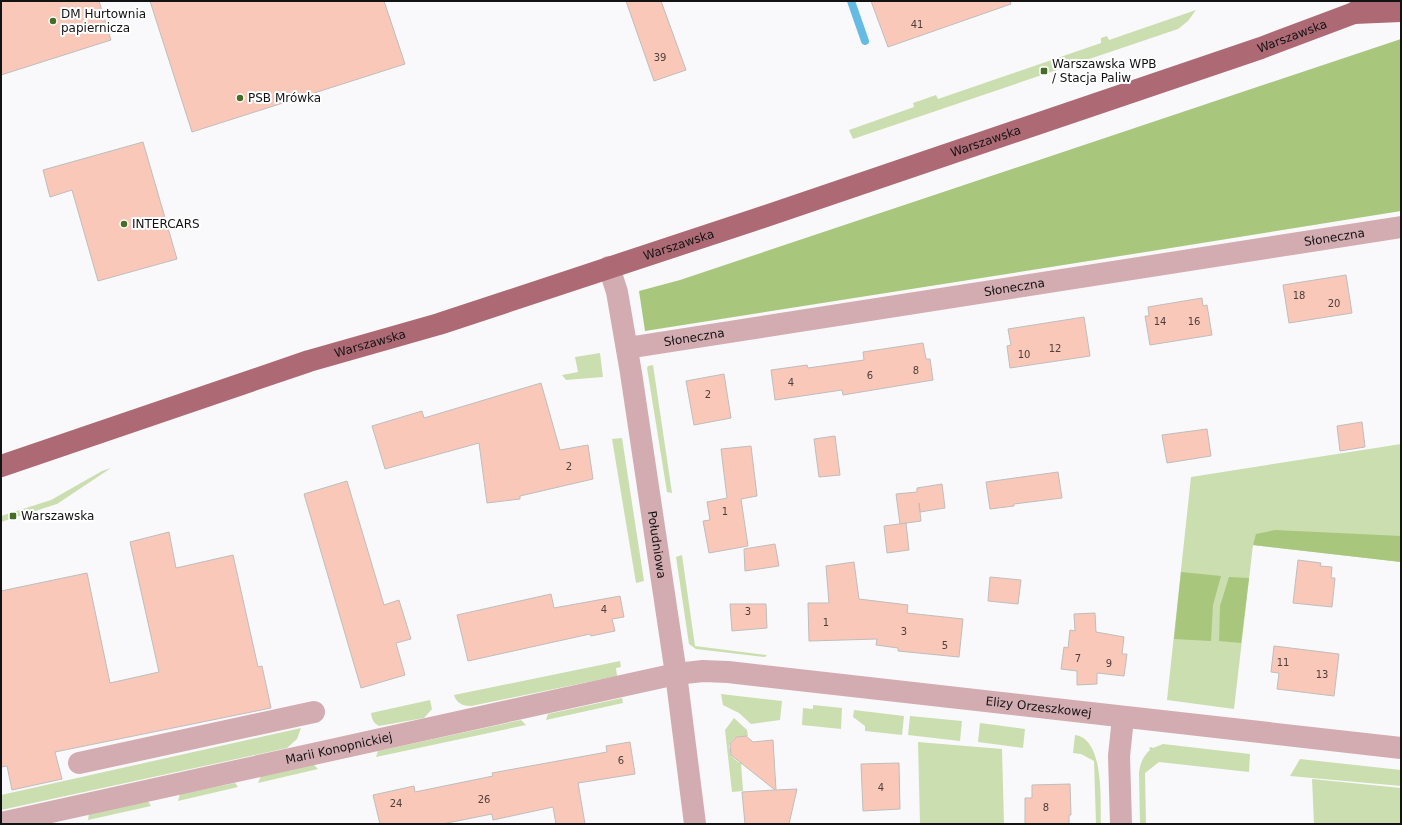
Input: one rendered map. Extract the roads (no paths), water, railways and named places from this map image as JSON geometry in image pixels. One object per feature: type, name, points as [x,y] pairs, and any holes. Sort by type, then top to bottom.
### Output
[{"type":"main road","name":"Warszawska","points":[[1,466],[309,361],[439,324],[751,221],[1254,51],[1362,7],[1401,11]]},
{"type":"street","name":"Słoneczna","points":[[627,348],[1401,227]]},
{"type":"street","name":"Południowa","points":[[609,267],[617,292],[627,348],[676,674],[696,824]]},
{"type":"street","name":"Elizy Orzeszkowej","points":[[676,674],[703,671],[728,672],[1123,718],[1401,748]]},
{"type":"street","name":"Marii Konopnickiej","points":[[1,823],[676,674]]},
{"type":"street","points":[[79,763],[314,712]]},
{"type":"street","points":[[1121,824],[1119,756],[1123,718]]},
{"type":"waterway","points":[[851,1],[865,41]]},
{"type":"place","name":"DM Hurtownia papiernicza","points":[[53,21]]},
{"type":"place","name":"Warszawska WPB / Stacja Paliw","points":[[1044,71]]},
{"type":"place","name":"PSB Mrówka","points":[[240,98]]},
{"type":"place","name":"INTERCARS","points":[[124,224]]},
{"type":"place","name":"Warszawska","points":[[13,516]]}]
